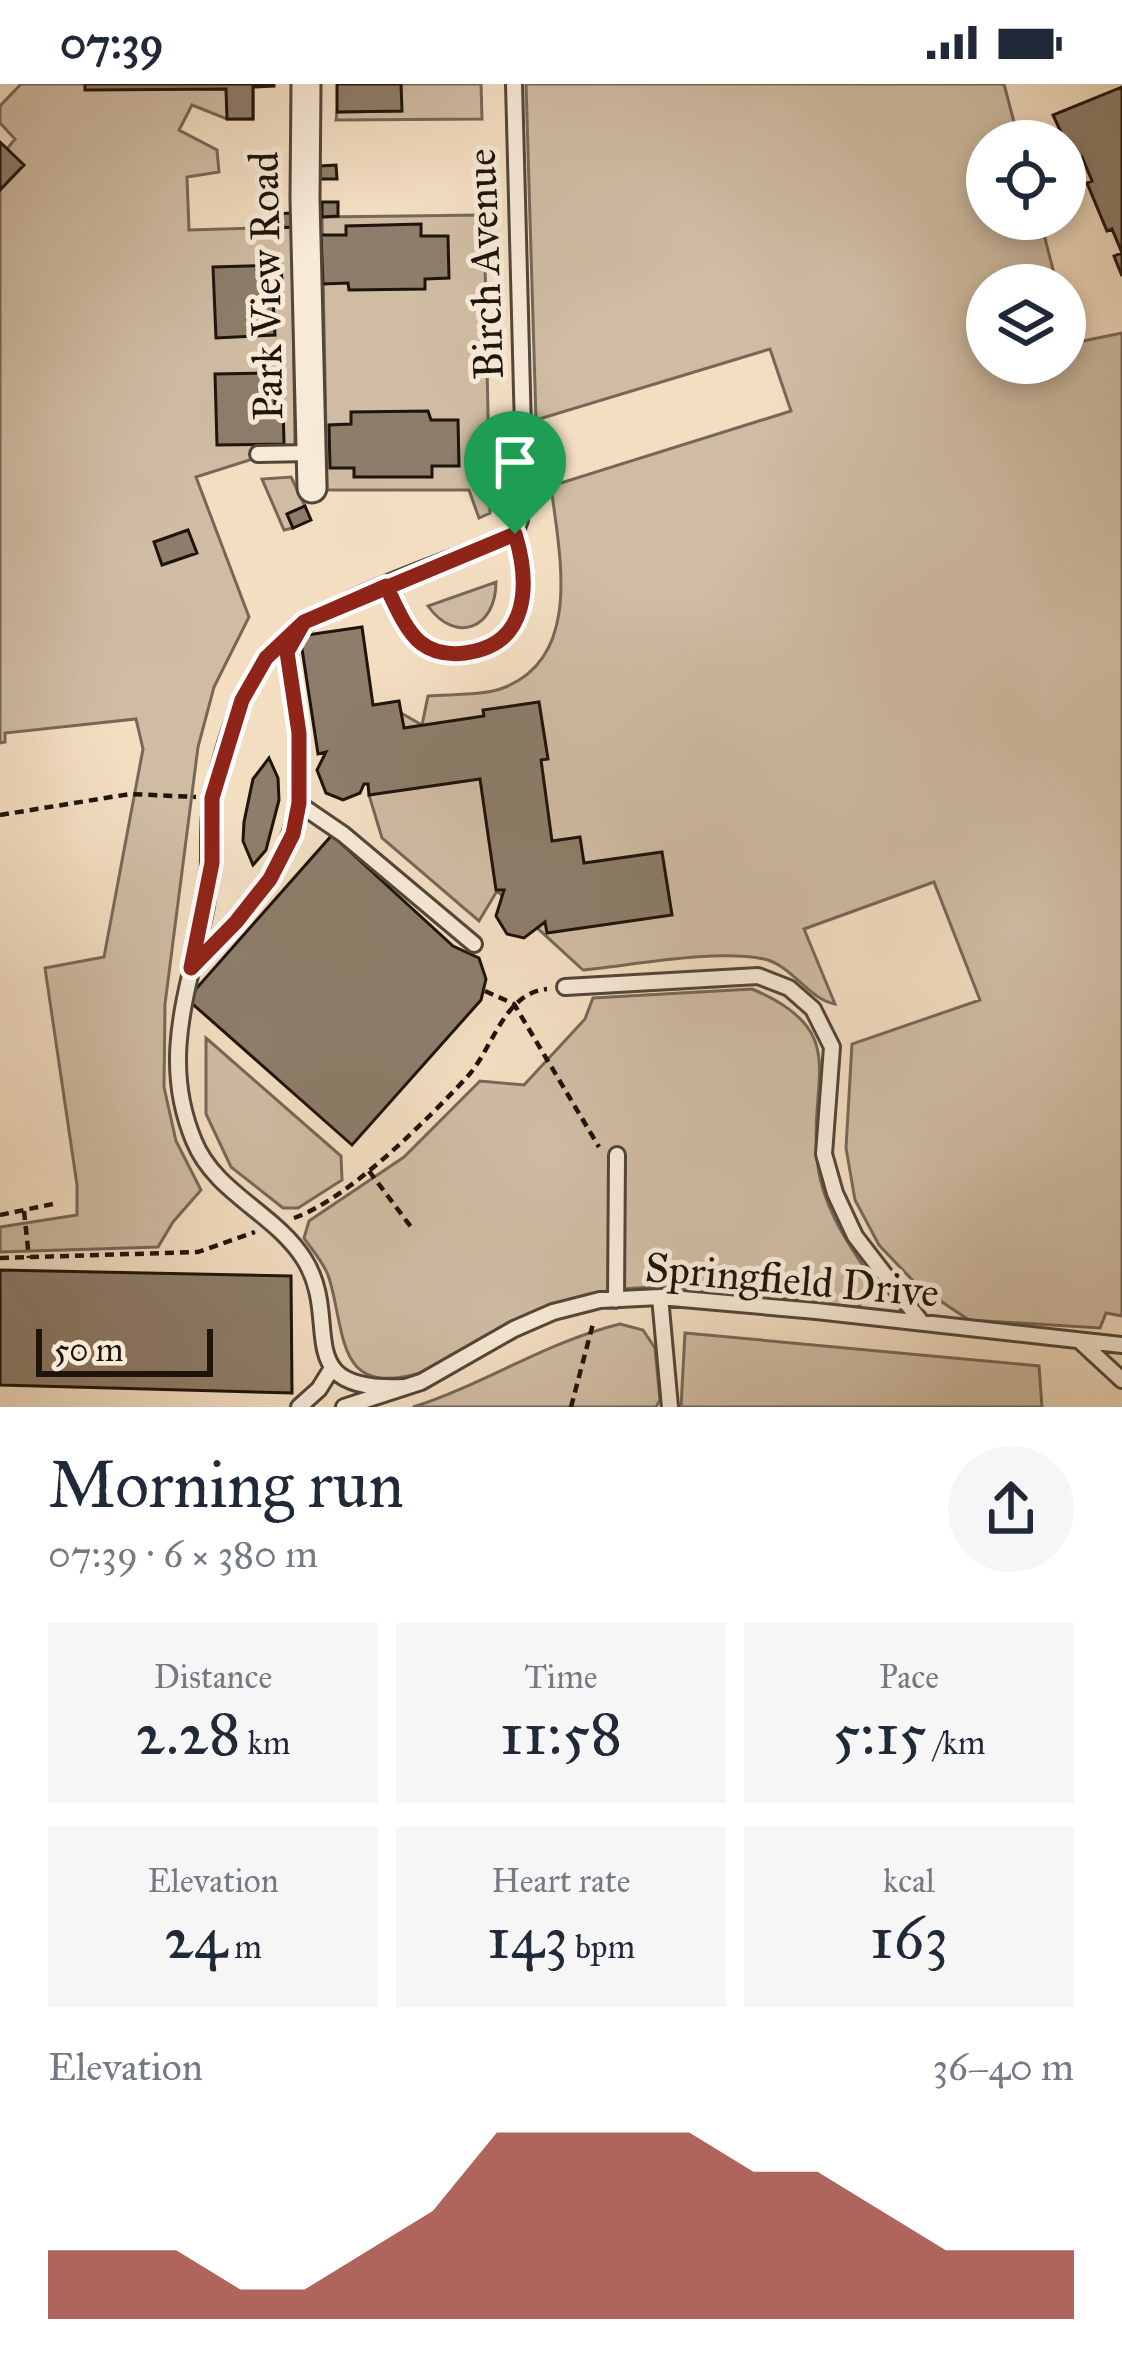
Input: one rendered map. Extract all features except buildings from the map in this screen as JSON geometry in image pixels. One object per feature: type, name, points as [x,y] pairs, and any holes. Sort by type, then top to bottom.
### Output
[{"type":"street","name":"Park View Road","points":[[306,84],[312,488]]},
{"type":"lane","name":"Birch Avenue","points":[[386,586],[418,641],[437,652],[479,651],[499,642],[512,629],[520,609],[525,568],[515,534],[520,520],[523,430],[514,84]]},
{"type":"lane","points":[[258,454],[310,453]]},
{"type":"lane","points":[[404,1387],[356,1385],[332,1368],[307,1262],[276,1224],[222,1182],[195,1145],[177,1088],[180,1012],[212,863],[212,798],[242,700],[266,658],[304,622],[515,534]]},
{"type":"lane","points":[[191,968],[270,879],[293,834],[299,803],[299,733],[287,652],[304,622]]},
{"type":"lane","points":[[299,803],[343,834],[473,944]]},
{"type":"lane","points":[[565,987],[758,976],[789,988],[813,1009],[832,1047],[824,1154],[835,1193],[856,1236],[922,1324]]},
{"type":"lane","points":[[616,1300],[617,1155]]},
{"type":"lane","points":[[660,1297],[670,1407]]},
{"type":"lane","name":"Springfield Drive","points":[[344,1407],[421,1382],[514,1329],[599,1300],[660,1297],[1122,1346]]},
{"type":"lane","points":[[1078,1341],[1122,1380]]},
{"type":"lane","points":[[299,1407],[319,1390],[332,1368]]},
{"type":"path","points":[[0,815],[130,794],[212,798]]},
{"type":"path","points":[[0,1258],[198,1252],[307,1214],[369,1172],[471,1073],[514,1004],[536,990],[565,987]]},
{"type":"path","points":[[485,991],[514,1004],[599,1147]]},
{"type":"path","points":[[369,1172],[414,1231]]},
{"type":"path","points":[[0,1215],[53,1204]]},
{"type":"path","points":[[24,1211],[29,1258]]},
{"type":"path","points":[[571,1407],[599,1300]]},
{"type":"shaded area","points":[[21,84],[274,84],[253,87],[253,119],[227,119],[192,105],[179,130],[217,150],[219,172],[187,177],[189,230],[292,227],[295,445],[253,445],[253,459],[196,477],[249,617],[214,687],[198,747],[165,1004],[164,1087],[176,1141],[201,1190],[158,1247],[0,1252],[0,1227],[77,1215],[77,1185],[45,968],[104,957],[143,749],[136,719],[5,733],[5,742],[0,743],[0,190],[7,149],[15,139],[0,123],[0,106]]},
{"type":"shaded area","points":[[401,84],[481,84],[482,119],[336,120],[337,112],[401,111]]},
{"type":"shaded area","points":[[526,84],[1004,84],[1013,120],[966,120],[966,240],[1045,240],[1052,264],[966,264],[966,384],[1086,384],[1086,340],[1122,333],[1122,1316],[1106,1313],[1100,1328],[969,1320],[918,1286],[879,1245],[855,1200],[846,1148],[852,1044],[980,1000],[934,882],[804,929],[835,1004],[817,996],[774,962],[744,956],[583,970],[497,891],[479,921],[382,838],[369,795],[403,728],[401,713],[422,725],[428,696],[503,688],[529,673],[546,653],[556,628],[561,571],[551,486],[791,411],[770,349],[536,420]]},
{"type":"shaded area","points":[[484,215],[490,513],[479,518],[469,490],[327,490],[322,217]]},
{"type":"shaded area","points":[[291,477],[305,506],[287,514],[293,528],[284,530],[262,479]]},
{"type":"shaded area","points":[[496,582],[489,611],[473,626],[450,625],[428,606]]},
{"type":"shaded area","points":[[752,989],[783,1005],[803,1022],[814,1040],[819,1059],[819,1176],[836,1221],[870,1276],[866,1299],[855,1309],[674,1287],[602,1292],[531,1315],[420,1373],[392,1378],[372,1376],[358,1368],[343,1338],[327,1273],[304,1238],[309,1221],[404,1157],[480,1081],[524,1085],[585,1019],[593,998]]},
{"type":"shaded area","points":[[206,1038],[341,1156],[342,1180],[298,1208],[283,1208],[231,1167],[206,1114]]},
{"type":"shaded area","points":[[620,1324],[643,1330],[655,1348],[660,1400],[656,1407],[413,1407],[567,1341]]},
{"type":"shaded area","points":[[685,1333],[1039,1366],[1042,1407],[681,1407]]},
{"type":"route","points":[[515,534],[386,586],[304,622],[266,658],[242,700],[212,798],[212,863],[191,968],[270,879],[293,834],[299,803],[299,733],[287,652],[304,622],[386,586],[418,641],[437,652],[479,651],[499,642],[512,629],[520,609],[525,568],[515,534]]}]
